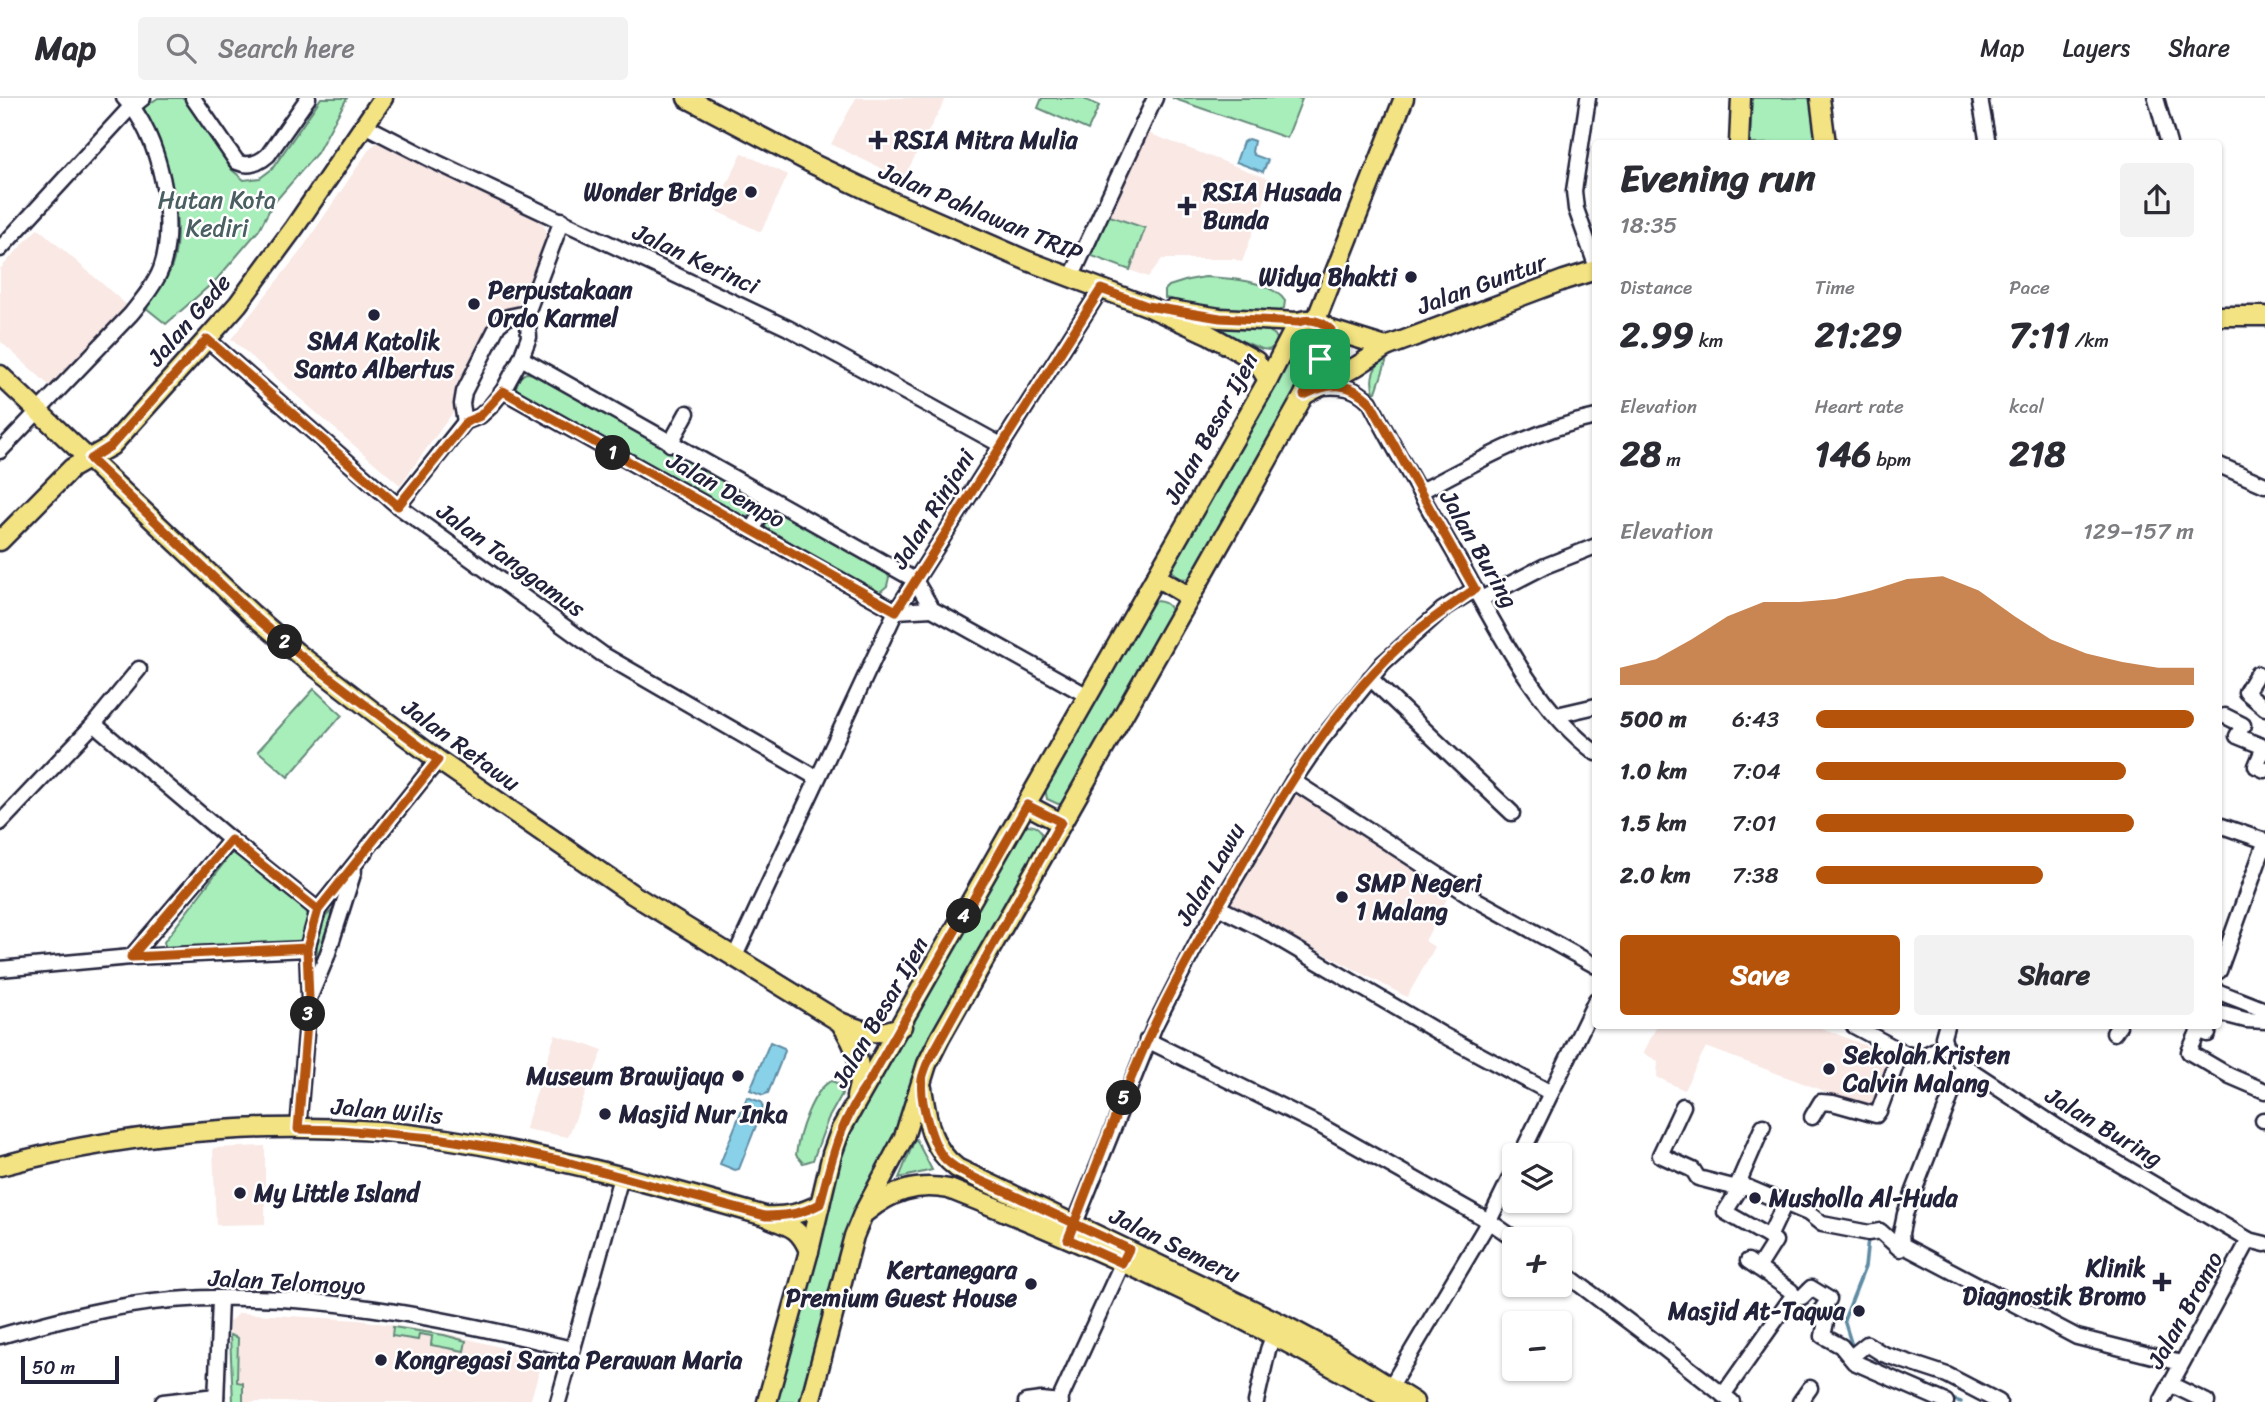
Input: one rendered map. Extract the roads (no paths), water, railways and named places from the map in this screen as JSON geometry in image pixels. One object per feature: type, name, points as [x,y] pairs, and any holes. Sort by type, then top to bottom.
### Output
[{"type":"main road","name":"Jalan Gede","points":[[0,541],[72,468],[111,446],[238,304],[366,126],[383,98]]},
{"type":"main road","name":"Jalan Pahlawan TRIP","points":[[687,98],[813,164],[895,203],[981,241],[1147,306],[1238,350],[1256,361],[1268,380]]},
{"type":"main road","points":[[810,1402],[852,1244],[863,1214],[904,1138],[927,1064],[1061,822],[1312,391],[1315,324],[1404,98]]},
{"type":"main road","points":[[1739,140],[1741,98]]},
{"type":"main road","points":[[1820,98],[1825,140]]},
{"type":"main road","name":"Jalan Guntur","points":[[1312,391],[1386,346],[1592,269]]},
{"type":"main road","name":"Jalan Pahlawan TRIP","points":[[1147,306],[1220,318],[1315,324],[1386,346]]},
{"type":"main road","points":[[2222,316],[2265,316]]},
{"type":"main road","name":"Jalan Besar Ijen","points":[[767,1402],[837,1138],[855,1102],[902,1026],[1268,380],[1315,324]]},
{"type":"main road","name":"Jalan Retawu","points":[[0,375],[252,614],[296,652],[438,760],[632,894],[840,1022],[874,1033],[886,1033],[902,1026]]},
{"type":"main road","points":[[1156,577],[1190,597]]},
{"type":"main road","points":[[1027,805],[1061,822]]},
{"type":"main road","name":"Jalan Retawu","points":[[840,1022],[855,1047],[861,1070],[855,1102]]},
{"type":"main road","name":"Jalan Semeru","points":[[921,1081],[929,1126],[936,1144],[944,1158],[967,1173],[1071,1231],[1276,1329],[1334,1352],[1392,1398],[1414,1402]]},
{"type":"main road","name":"Jalan Wilis","points":[[0,1166],[85,1146],[141,1138],[250,1129],[352,1131],[443,1139],[563,1161],[765,1216],[800,1233],[809,1251]]},
{"type":"main road","name":"Jalan Semeru","points":[[863,1214],[880,1201],[901,1191],[936,1186],[1071,1231]]},
{"type":"main road","name":"Jalan Wilis","points":[[765,1216],[803,1213],[820,1204]]},
{"type":"street","points":[[193,98],[237,162],[249,165],[268,155],[308,98]]},
{"type":"street","points":[[1072,278],[1155,98]]},
{"type":"street","points":[[1588,98],[1574,191],[1576,209],[1592,256]]},
{"type":"street","points":[[1980,98],[1987,140]]},
{"type":"street","points":[[2156,98],[2168,140]]},
{"type":"street","points":[[0,249],[133,101],[159,165],[165,199],[167,237],[160,271],[131,314],[0,451]]},
{"type":"street","name":"Jalan Kerinci","points":[[366,126],[436,162],[788,328],[1001,445]]},
{"type":"street","points":[[398,506],[466,422],[480,416],[503,391],[529,337],[527,313],[562,220]]},
{"type":"street","name":"Jalan Rinjani","points":[[735,956],[896,611],[1101,289]]},
{"type":"street","points":[[466,422],[462,404],[464,392],[498,325],[508,317],[527,313]]},
{"type":"street","name":"Jalan Tanggamus","points":[[207,339],[398,506],[603,654],[817,778]]},
{"type":"street","name":"Jalan Dempo","points":[[521,358],[915,580]]},
{"type":"street","name":"Jalan Buring","points":[[1312,391],[1345,387],[1362,393],[1370,402],[1527,675],[1557,715],[1592,750]]},
{"type":"street","name":"Jalan Dempo","points":[[503,391],[896,611]]},
{"type":"street","points":[[670,444],[687,413]]},
{"type":"street","points":[[1420,492],[1519,442],[1592,418]]},
{"type":"street","points":[[2222,466],[2265,485]]},
{"type":"street","points":[[752,530],[770,500]]},
{"type":"street","name":"Jalan Lawu","points":[[1071,1231],[1147,1040],[1199,939],[1293,780],[1321,740],[1370,678],[1410,637],[1443,610],[1592,548]]},
{"type":"street","points":[[915,580],[932,609],[1088,696]]},
{"type":"street","points":[[896,611],[932,609]]},
{"type":"street","points":[[0,824],[94,724],[139,669]]},
{"type":"street","points":[[2257,674],[2246,692],[2265,708]]},
{"type":"street","points":[[1370,678],[1512,813]]},
{"type":"street","points":[[1557,715],[1592,707]]},
{"type":"street","points":[[2225,716],[2243,725],[2236,736],[2264,747],[2256,766],[2265,770]]},
{"type":"street","points":[[94,724],[318,910]]},
{"type":"street","points":[[298,1129],[309,999],[307,948],[318,910],[438,760]]},
{"type":"street","points":[[1293,780],[1477,900],[1592,964]]},
{"type":"street","points":[[2222,826],[2265,842],[2222,963]]},
{"type":"street","points":[[131,957],[231,840]]},
{"type":"street","points":[[309,999],[327,956],[357,862]]},
{"type":"street","points":[[1218,907],[1262,929],[1443,1035],[1551,1093]]},
{"type":"street","points":[[0,969],[131,957],[307,948]]},
{"type":"street","points":[[2222,993],[2265,1010]]},
{"type":"street","points":[[1527,1143],[1592,1008]]},
{"type":"street","points":[[2222,1014],[2246,1020],[2265,1021]]},
{"type":"street","points":[[1860,1029],[1906,1054],[1921,1057],[1945,1045],[1945,1029]]},
{"type":"street","points":[[2209,1029],[2208,1034],[2199,1030],[2189,1052],[2230,1076],[2265,1091]]},
{"type":"street","points":[[1147,1040],[1320,1125],[1502,1230]]},
{"type":"street","name":"Jalan Buring","points":[[1945,1045],[1963,1065],[2068,1134],[2249,1240],[2265,1244]]},
{"type":"street","points":[[1812,1116],[1821,1102],[1833,1102],[1873,1114],[1878,1113],[1898,1059],[1906,1054]]},
{"type":"street","points":[[1901,1247],[1905,1214],[1963,1065]]},
{"type":"street","points":[[1683,1106],[1660,1155],[1693,1170],[1698,1178],[1733,1187],[1740,1185],[1808,1213],[1822,1224],[1868,1233],[1880,1231],[1901,1247],[2077,1337],[2181,1363]]},
{"type":"street","points":[[1572,1279],[1727,1399],[1792,1297],[1791,1291],[1753,1264],[1775,1241],[1725,1212],[1740,1185],[1763,1126]]},
{"type":"street","points":[[558,1402],[621,1177]]},
{"type":"street","points":[[1392,1398],[1502,1195]]},
{"type":"street","points":[[1769,1237],[1785,1203]]},
{"type":"street","name":"Jalan Bromo","points":[[2161,1402],[2249,1240]]},
{"type":"street","points":[[1026,1402],[1060,1402],[1125,1256]]},
{"type":"street","points":[[1792,1297],[1802,1297],[1811,1288],[1829,1299],[1817,1316],[1826,1322],[1824,1336],[1854,1354]]},
{"type":"street","points":[[163,1402],[216,1399],[220,1299]]},
{"type":"street","name":"Jalan Telomoyo","points":[[0,1336],[96,1312],[173,1300],[269,1300],[355,1306],[440,1319],[572,1349]]},
{"type":"street","points":[[1256,1402],[1276,1329]]},
{"type":"street","points":[[1854,1354],[1867,1344],[1883,1354],[1947,1375],[1999,1402]]},
{"type":"street","points":[[1854,1354],[1854,1362],[1947,1402]]},
{"type":"street","points":[[2170,1384],[2207,1402]]},
{"type":"street","points":[[1800,1402],[1810,1388]]},
{"type":"water","points":[[1248,139],[1254,141],[1254,155],[1268,160],[1263,172],[1236,162],[1243,142]]},
{"type":"water","points":[[770,1042],[785,1051],[768,1093],[763,1095],[750,1090]]},
{"type":"water","points":[[747,1097],[761,1102],[763,1108],[739,1169],[735,1170],[720,1164]]},
{"type":"waterway","points":[[1853,1349],[1844,1320],[1865,1267],[1868,1238]]},
{"type":"waterway","points":[[1948,1398],[1961,1402]]},
{"type":"place","name":"RSIA Mitra Mulia","points":[[878,140]]},
{"type":"place","name":"Wonder Bridge","points":[[751,192]]},
{"type":"place","name":"RSIA Husada Bunda","points":[[1187,206]]},
{"type":"place","name":"Widya Bhakti","points":[[1411,277]]},
{"type":"place","name":"Perpustakaan Ordo Karmel","points":[[474,304]]},
{"type":"place","name":"SMA Katolik Santo Albertus","points":[[374,315]]},
{"type":"place","name":"SMP Negeri 1 Malang","points":[[1342,897]]},
{"type":"place","name":"Sekolah Kristen Calvin Malang","points":[[1829,1069]]},
{"type":"place","name":"Museum Brawijaya","points":[[738,1076]]},
{"type":"place","name":"Masjid Nur Inka","points":[[605,1114]]},
{"type":"place","name":"My Little Island","points":[[240,1193]]},
{"type":"place","name":"Musholla Al-Huda","points":[[1755,1198]]},
{"type":"place","name":"Klinik Diagnostik Bromo","points":[[2162,1282]]},
{"type":"place","name":"Kertanegara Premium Guest House","points":[[1031,1284]]},
{"type":"place","name":"Masjid At-Taqwa","points":[[1859,1311]]},
{"type":"place","name":"Kongregasi Santa Perawan Maria","points":[[381,1360]]},
{"type":"park label","name":"Hutan Kota Kediri","points":[[217,214]]}]
